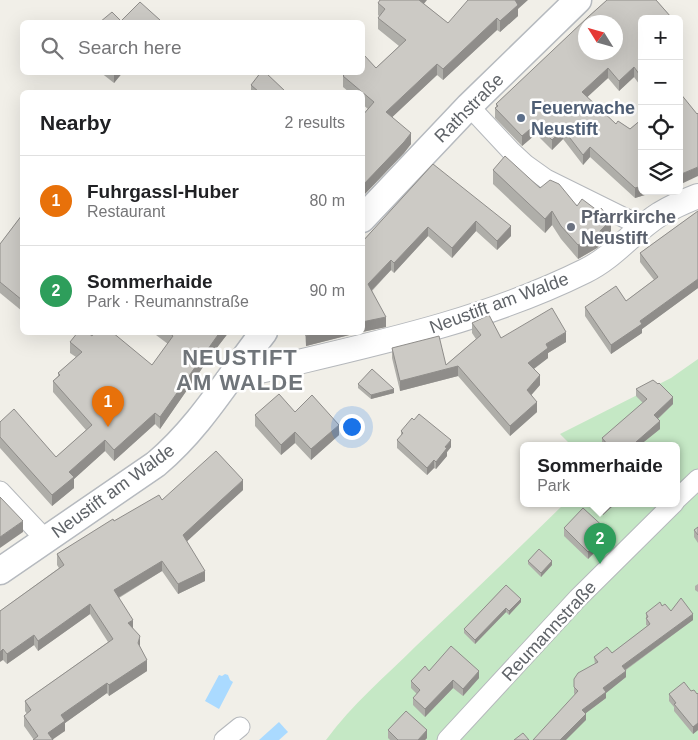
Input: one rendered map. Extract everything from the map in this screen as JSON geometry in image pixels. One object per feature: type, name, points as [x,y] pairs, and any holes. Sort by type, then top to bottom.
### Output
[{"type":"main road","name":"Rathstraße","points":[[365,216],[468,106],[578,0]]},
{"type":"main road","points":[[237,368],[262,335]]},
{"type":"main road","name":"Neustift am Walde","points":[[0,571],[156,464],[175,448],[206,412],[237,368]]},
{"type":"street","points":[[468,106],[511,151],[539,174],[642,227]]},
{"type":"street","name":"Neustift am Walde","points":[[237,368],[255,372],[401,338],[476,316],[585,271],[618,250],[642,227],[660,214],[698,196]]},
{"type":"street","name":"Reumannstraße","points":[[680,497],[698,478]]},
{"type":"street","points":[[0,490],[46,540]]},
{"type":"street","name":"Reumannstraße","points":[[447,740],[578,598],[670,507]]},
{"type":"street","points":[[224,740],[240,727]]},
{"type":"green space","points":[[698,359],[698,740],[326,740],[369,691],[561,507],[680,507],[680,442],[568,442],[560,434],[671,378]]},
{"type":"water","points":[[225,674],[233,682],[219,709],[205,701],[219,675]]},
{"type":"water","points":[[279,722],[288,732],[279,740],[259,740]]},
{"type":"building","points":[[380,0],[419,0],[448,23],[468,0],[515,0],[518,5],[500,21],[497,18],[443,69],[437,64],[386,112],[411,133],[365,183],[365,112],[374,102],[365,94],[365,90],[360,90],[343,76],[365,75],[365,56],[376,68],[406,40],[378,18],[385,9],[378,3]]},
{"type":"building","points":[[607,0],[656,0],[669,15],[638,15],[638,72],[634,67],[619,81],[608,68],[582,92],[616,124],[618,121],[630,129],[638,122],[638,187],[635,188],[590,147],[583,155],[563,129],[552,140],[536,124],[522,136],[495,108],[498,106],[496,104],[578,26],[578,60],[623,60],[623,15],[590,15]]},
{"type":"building","points":[[140,2],[160,20],[122,20]]},
{"type":"building","points":[[112,12],[120,20],[102,20]]},
{"type":"building","points":[[259,75],[268,75],[284,90],[257,90],[251,85]]},
{"type":"building","points":[[683,97],[698,113],[698,167],[683,173]]},
{"type":"building","points":[[505,156],[540,188],[550,180],[559,184],[577,206],[582,199],[598,211],[601,208],[611,220],[597,234],[578,245],[561,226],[552,211],[545,219],[493,170]]},
{"type":"building","points":[[433,164],[511,226],[497,241],[476,221],[452,248],[428,227],[394,263],[391,260],[368,284],[386,317],[365,321],[365,239]]},
{"type":"building","points":[[698,211],[698,279],[640,321],[642,324],[611,345],[585,307],[616,286],[626,301],[658,277],[640,253]]},
{"type":"building","points":[[20,218],[20,298],[0,282],[0,244]]},
{"type":"building","points":[[552,308],[566,332],[546,344],[548,348],[528,363],[540,375],[527,390],[537,402],[510,426],[458,366],[400,381],[392,348],[439,336],[446,365],[481,335],[472,323],[489,315],[501,338]]},
{"type":"building","points":[[76,335],[116,335],[152,365],[173,336],[172,335],[218,335],[160,417],[155,413],[114,450],[105,440],[69,472],[74,477],[52,495],[0,437],[0,422],[14,409],[56,457],[92,425],[53,381],[60,375],[58,373],[82,352],[70,342]]},
{"type":"building","points":[[372,369],[394,389],[371,395],[358,384]]},
{"type":"building","points":[[653,380],[659,383],[673,397],[654,415],[660,421],[636,442],[605,442],[602,438],[647,399],[636,389]]},
{"type":"building","points":[[279,394],[295,412],[312,395],[339,425],[311,449],[295,432],[281,445],[255,415]]},
{"type":"building","points":[[419,414],[451,440],[436,462],[434,460],[427,468],[397,440],[403,433],[401,431],[412,418],[414,420]]},
{"type":"building","points":[[216,451],[243,480],[183,535],[205,571],[178,584],[162,561],[114,590],[133,620],[128,623],[140,636],[138,643],[147,660],[109,685],[107,683],[61,715],[65,721],[48,733],[53,740],[33,740],[38,736],[24,716],[31,710],[25,701],[113,639],[90,604],[38,641],[34,635],[7,654],[3,649],[0,652],[0,611],[64,565],[57,554],[113,519],[114,521],[159,495],[162,500]]},
{"type":"building","points":[[0,497],[23,521],[0,537]]},
{"type":"building","points":[[600,507],[608,507],[603,511]]},
{"type":"building","points":[[583,508],[608,531],[588,552],[564,528]]},
{"type":"building","points":[[698,527],[698,535],[694,530]]},
{"type":"building","points":[[539,549],[552,561],[541,573],[528,561]]},
{"type":"building","points":[[506,585],[521,599],[509,611],[506,608],[475,640],[464,629]]},
{"type":"building","points":[[681,598],[693,614],[622,666],[626,671],[603,688],[606,692],[582,710],[586,714],[560,740],[533,740],[578,691],[574,687],[574,679],[578,673],[598,662],[594,657],[607,647],[612,653],[650,624],[646,618],[648,617],[646,613],[660,602],[662,606],[665,604],[671,611]]},
{"type":"building","points":[[451,646],[479,671],[463,689],[453,680],[425,709],[413,698],[420,690],[411,681],[425,666],[429,671]]},
{"type":"building","points":[[684,682],[691,691],[694,690],[698,693],[698,723],[693,727],[674,704],[676,703],[669,694]]},
{"type":"building","points":[[406,711],[427,730],[418,740],[398,740],[388,730]]},
{"type":"building","points":[[523,733],[529,740],[514,740]]},
{"type":"place","name":"Feuerwache Neustift","points":[[521,118]]},
{"type":"place","name":"Pfarrkirche Neustift","points":[[571,227]]},
{"type":"place","name":"Fuhrgassl-Huber","points":[[108,427]]},
{"type":"place","name":"Sommerhaide","points":[[600,564]]},
{"type":"district","name":"NEUSTIFT AM WALDE","points":[[240,370]]}]
